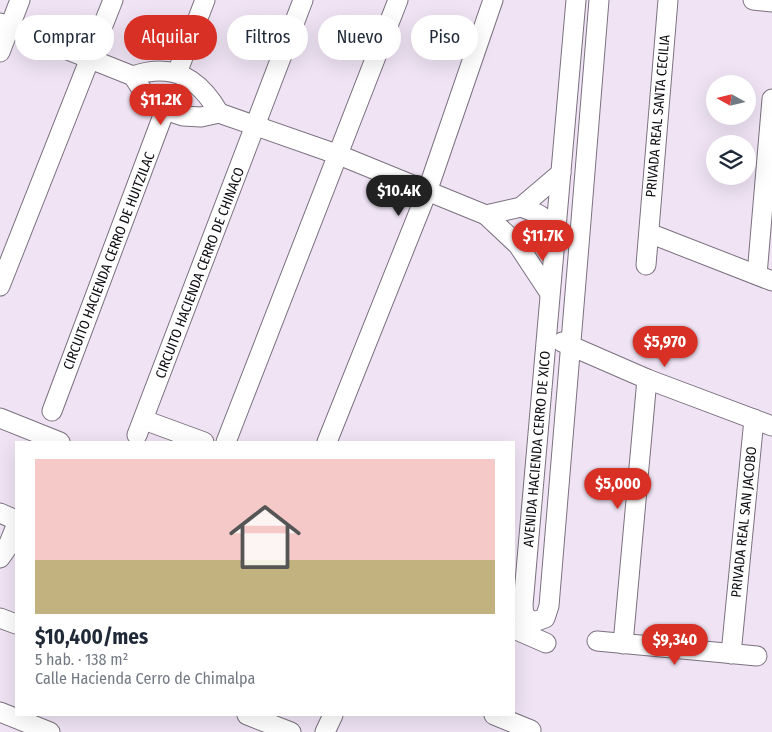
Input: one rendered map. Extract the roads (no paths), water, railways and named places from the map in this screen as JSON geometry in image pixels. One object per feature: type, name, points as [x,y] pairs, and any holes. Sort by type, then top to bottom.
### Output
[{"type":"street","points":[[0,52],[5,25],[20,0]]},
{"type":"street","points":[[107,15],[113,0]]},
{"type":"street","points":[[177,73],[205,0]]},
{"type":"street","name":"CIRCUITO HACIENDA CERRO DE CHINACO","points":[[200,441],[141,428],[303,0]]},
{"type":"street","points":[[226,441],[398,0]]},
{"type":"street","points":[[327,441],[427,192],[493,0]]},
{"type":"street","name":"AVENIDA HACIENDA CERRO DE XICO","points":[[576,0],[522,605],[524,616],[534,622],[545,618],[549,606],[572,349],[579,237],[599,0]]},
{"type":"street","name":"PRIVADA REAL SANTA CECILIA","points":[[646,265],[668,0]]},
{"type":"street","points":[[753,0],[772,2]]},
{"type":"street","points":[[0,286],[91,60]]},
{"type":"street","points":[[93,60],[133,76],[146,96],[165,110],[183,116],[201,117],[218,113],[339,155],[486,215],[518,245],[549,292]]},
{"type":"street","points":[[133,76],[154,70],[177,73],[195,82],[204,91],[218,113]]},
{"type":"street","points":[[649,233],[764,278],[772,99]]},
{"type":"street","name":"CIRCUITO HACIENDA CERRO DE HUITZILAC","points":[[52,411],[165,110]]},
{"type":"street","points":[[522,208],[561,173]]},
{"type":"street","points":[[486,215],[522,208],[542,215],[549,222],[556,236]]},
{"type":"street","points":[[518,245],[545,244],[556,236],[579,237]]},
{"type":"street","points":[[547,334],[572,349],[772,426]]},
{"type":"street","points":[[623,644],[647,379]]},
{"type":"street","points":[[0,418],[57,441]]},
{"type":"street","name":"PRIVADA REAL SAN JACOBO","points":[[731,654],[754,419]]},
{"type":"street","points":[[0,513],[15,520]]},
{"type":"street","points":[[0,558],[7,548],[15,528]]},
{"type":"street","points":[[0,618],[15,624]]},
{"type":"street","points":[[515,629],[546,643]]},
{"type":"street","points":[[597,641],[757,656]]},
{"type":"street","points":[[0,712],[50,732]]},
{"type":"street","points":[[251,716],[291,732]]},
{"type":"street","points":[[326,732],[333,716]]},
{"type":"street","points":[[496,716],[531,730]]}]
